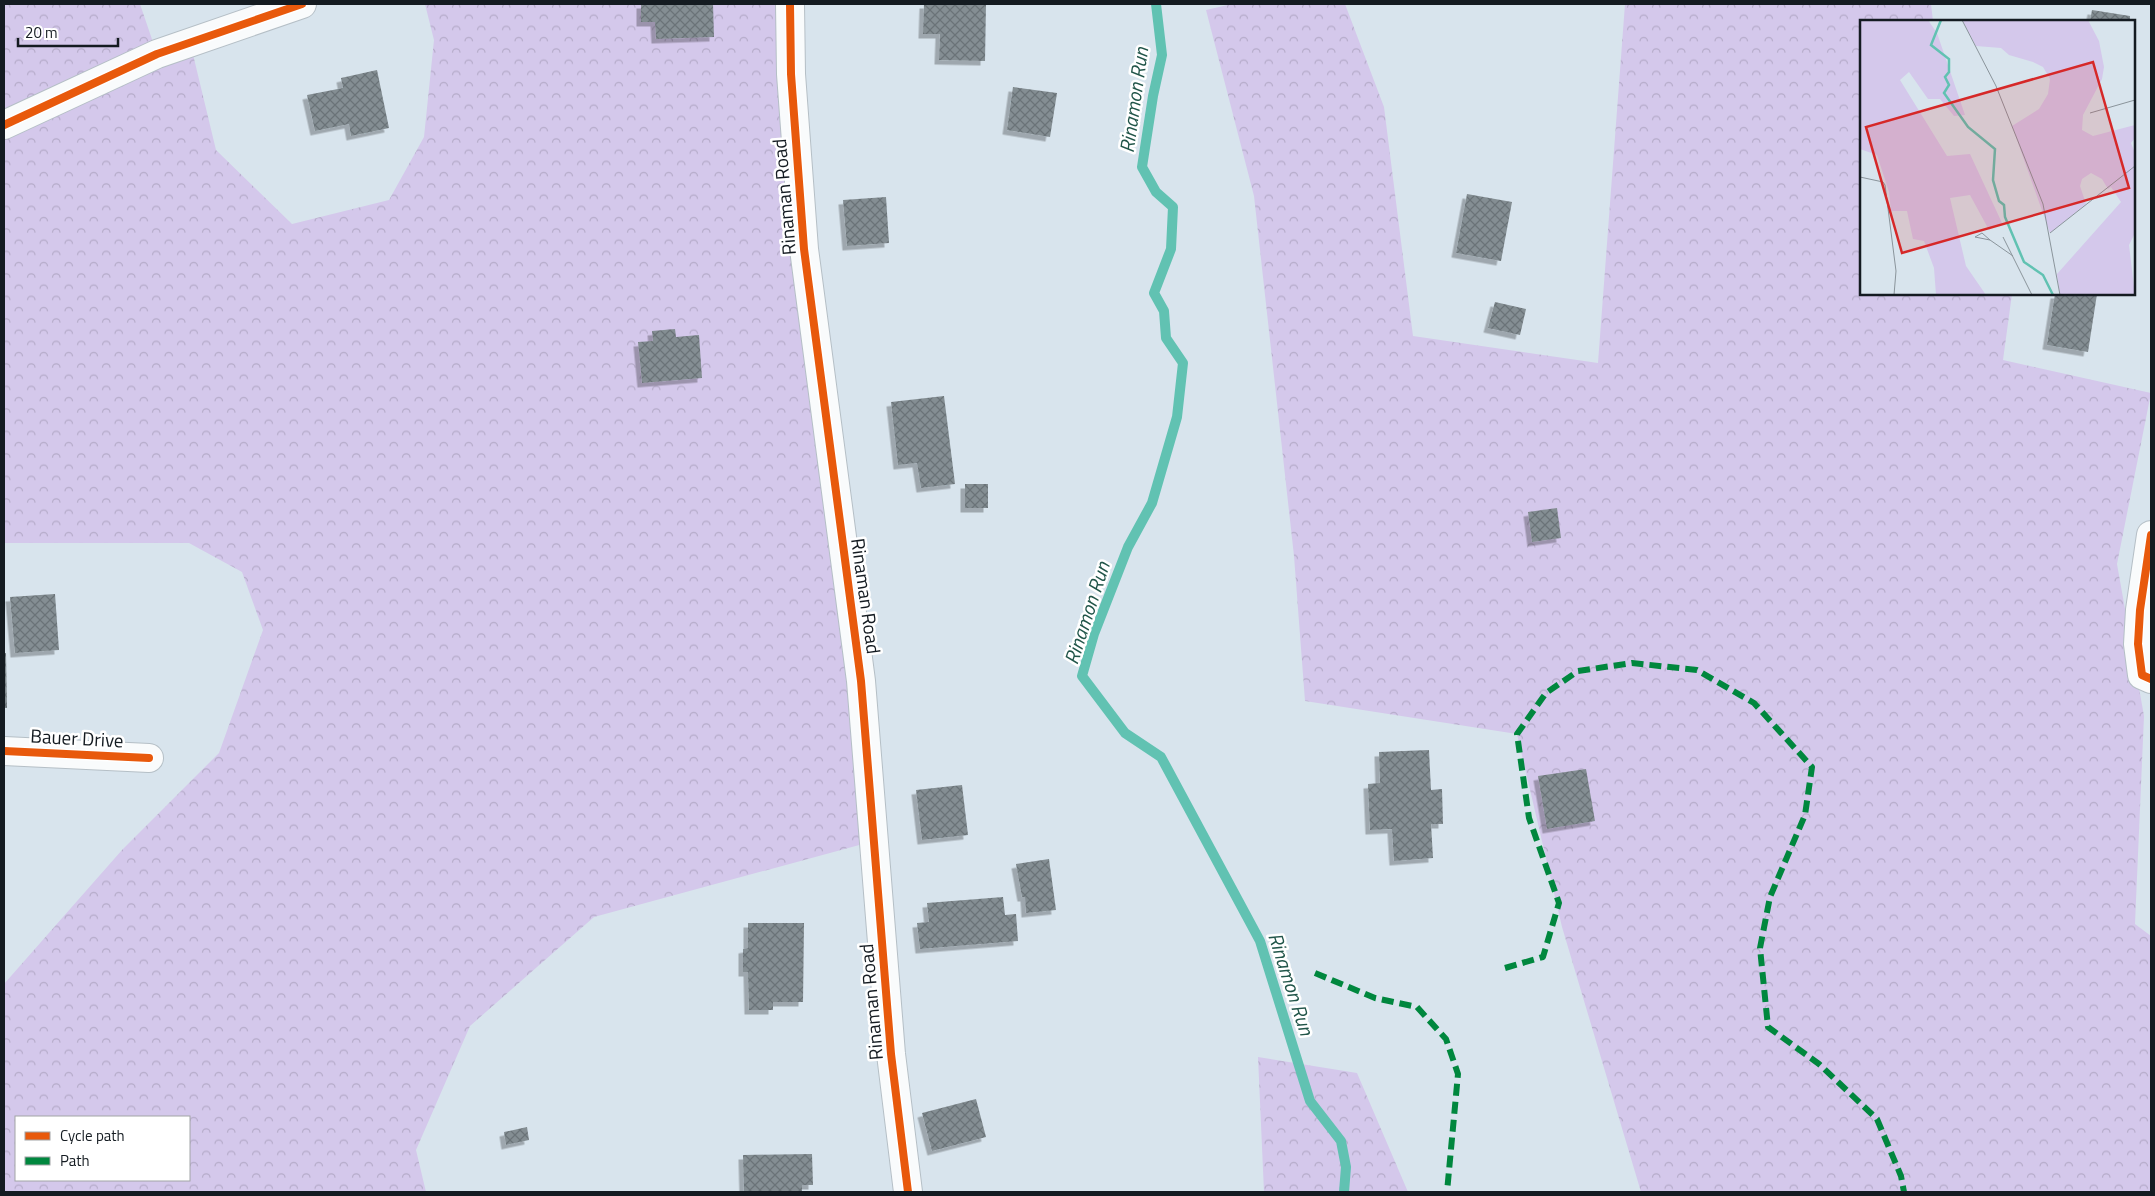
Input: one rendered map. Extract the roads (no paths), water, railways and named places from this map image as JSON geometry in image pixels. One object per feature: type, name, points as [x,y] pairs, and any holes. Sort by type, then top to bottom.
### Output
[{"type":"street","points":[[4,124],[157,54],[302,4]]},
{"type":"street","name":"Rinaman Road","points":[[790,4],[791,74],[804,249],[861,680],[891,1054],[908,1192]]},
{"type":"street","points":[[2146,677],[2138,644],[2139,618],[2151,534]]},
{"type":"street","name":"Bauer Drive","points":[[4,751],[149,758]]},
{"type":"waterway","name":"Rinamon Run","points":[[1156,4],[1162,55],[1153,96],[1142,167],[1156,192],[1173,207],[1171,249],[1154,293],[1164,311],[1166,338],[1183,363],[1177,417],[1152,503],[1128,547],[1094,634],[1082,676],[1125,733],[1161,757],[1260,941],[1310,1101],[1341,1141],[1346,1167],[1344,1192]]}]
